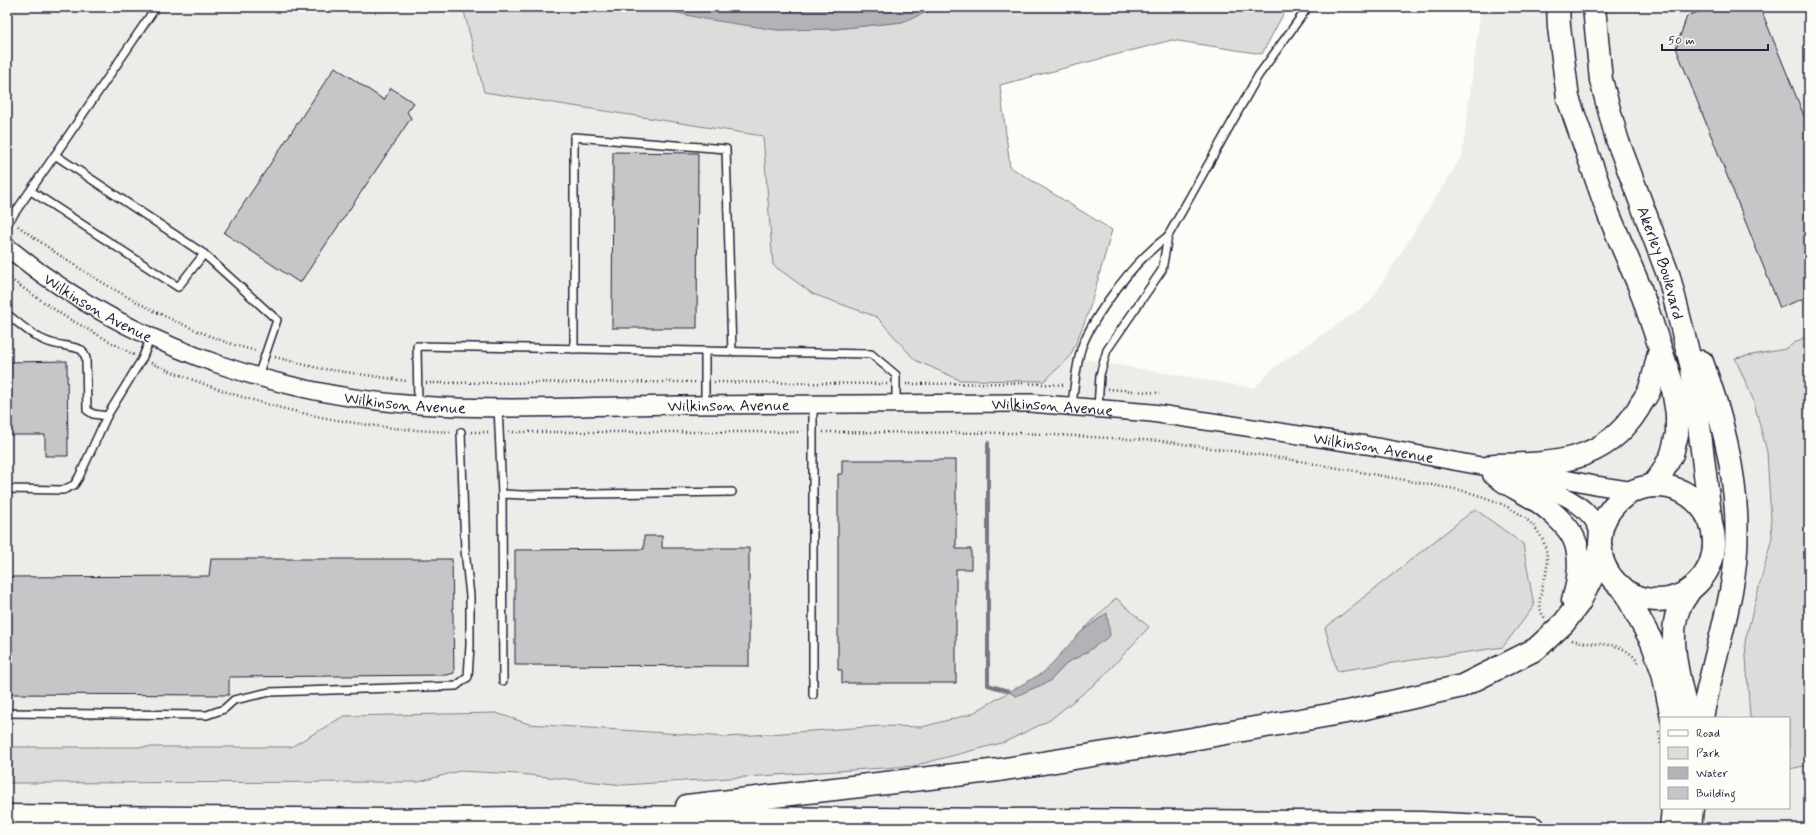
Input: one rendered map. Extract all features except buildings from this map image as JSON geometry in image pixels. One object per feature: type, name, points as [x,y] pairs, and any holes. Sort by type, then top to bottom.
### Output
[{"type":"main road","name":"Akerley Boulevard","points":[[1558,7],[1568,98],[1609,215],[1640,288],[1672,383],[1677,414],[1677,434],[1672,454],[1662,473],[1643,488]]},
{"type":"main road","name":"Akerley Boulevard","points":[[1594,7],[1601,80],[1613,124],[1646,218],[1669,277],[1692,368],[1711,523]]},
{"type":"main road","points":[[1669,277],[1709,381],[1726,440],[1736,496],[1737,542],[1731,590],[1702,717]]},
{"type":"main road","points":[[1490,468],[1544,464],[1587,454],[1609,442],[1630,422],[1649,391],[1660,349]]},
{"type":"main road","points":[[1490,468],[1502,481],[1534,499],[1560,519],[1574,539],[1578,557],[1578,576],[1574,596],[1560,628]]},
{"type":"main road","points":[[589,817],[999,770],[1192,739],[1352,711],[1462,686],[1536,649],[1560,628],[1579,603],[1593,575],[1601,543],[1604,521],[1612,508],[1622,498],[1643,488],[1670,487],[1688,494],[1702,507],[1711,523],[1714,542],[1712,560],[1703,577],[1690,590],[1679,609],[1674,630],[1675,652],[1688,717]]},
{"type":"main road","points":[[1601,543],[1605,565],[1612,577],[1622,587],[1638,596],[1656,600],[1674,597],[1690,590]]},
{"type":"main road","points":[[1622,587],[1652,642],[1662,673],[1666,717]]},
{"type":"main road","points":[[1671,828],[1673,809]]},
{"type":"main road","points":[[1690,828],[1692,809]]},
{"type":"main road","points":[[7,816],[385,820],[589,817],[1297,822],[1421,823],[1533,828]]},
{"type":"street","name":"Wilkinson Avenue","points":[[7,247],[46,277],[98,309],[151,337],[258,378],[330,395],[418,405],[498,407],[1030,403],[1152,413],[1260,428],[1421,454],[1490,468],[1595,485],[1643,488]]},
{"type":"street","name":"Wilkinson Avenue","points":[[1490,468],[1553,491],[1578,504],[1591,517],[1601,543]]},
{"type":"lane","points":[[7,224],[156,7]]},
{"type":"lane","points":[[1098,408],[1100,375],[1107,350],[1162,270],[1168,236],[1258,76],[1308,7]]},
{"type":"lane","points":[[574,349],[574,137],[726,149],[732,352]]},
{"type":"lane","points":[[55,155],[204,254],[277,320],[258,378]]},
{"type":"lane","points":[[31,191],[178,287],[204,254]]},
{"type":"lane","points":[[1072,406],[1076,375],[1082,348],[1094,322],[1144,256],[1168,236]]},
{"type":"lane","points":[[7,314],[46,342],[71,346],[82,350],[86,358],[87,410],[93,414],[107,416]]},
{"type":"lane","points":[[7,489],[63,490],[74,485],[107,416],[142,359],[151,337]]},
{"type":"lane","points":[[418,405],[417,346],[871,354],[896,375],[896,405]]},
{"type":"lane","points":[[704,351],[705,405]]},
{"type":"lane","points":[[813,404],[813,695]]},
{"type":"lane","points":[[498,407],[502,494],[503,681]]},
{"type":"lane","points":[[7,713],[207,715],[224,709],[234,700],[270,692],[456,686],[468,677],[470,645],[470,596],[465,550],[461,432]]},
{"type":"lane","points":[[502,494],[732,492]]},
{"type":"path","points":[[1030,434],[1162,441],[1272,457],[1460,490],[1484,496],[1521,515],[1534,527],[1542,539],[1547,563],[1540,596],[1540,607],[1543,615],[1580,642],[1611,644],[1624,648],[1635,657],[1643,670]]},
{"type":"shaded area","points":[[7,7],[463,7],[484,92],[763,136],[773,265],[813,294],[877,317],[915,360],[960,380],[1044,381],[1070,357],[1254,388],[1275,367],[1370,302],[1462,156],[1481,7],[1809,7],[1809,334],[1785,349],[1736,358],[1753,399],[1767,452],[1772,537],[1745,641],[1750,717],[1660,717],[1660,809],[1790,809],[1790,769],[1809,765],[1809,828],[290,828],[7,822],[7,783],[419,782],[459,771],[519,774],[1050,720],[1101,679],[1116,598],[1044,672],[971,714],[922,727],[881,726],[727,737],[529,724],[496,713],[344,716],[292,747],[7,747]],"holes":[[[1475,509],[1523,544],[1534,606]]]},
{"type":"green space","points":[[463,7],[661,7],[669,11],[777,30],[835,29],[902,22],[940,7],[1287,7],[1262,54],[1172,40],[1000,85],[1010,167],[1112,230],[1088,314],[1070,357],[1044,381],[960,380],[915,360],[877,317],[813,294],[773,265],[763,136],[484,92]]},
{"type":"green space","points":[[1809,334],[1809,765],[1790,769],[1790,717],[1750,717],[1745,641],[1772,537],[1767,452],[1753,399],[1735,358],[1785,349]]},
{"type":"green space","points":[[1475,509],[1523,544],[1534,606],[1503,647],[1337,671],[1325,628]]},
{"type":"green space","points":[[1116,598],[1149,627],[1101,679],[1050,720],[1005,742],[913,766],[624,785],[519,774],[459,771],[419,782],[7,783],[7,747],[291,747],[344,716],[496,713],[529,724],[727,737],[881,726],[922,727],[971,714],[1009,692],[1016,696],[1050,681],[1068,662],[1084,654],[1107,613],[1081,632]]},
{"type":"water","points":[[661,7],[940,7],[902,22],[835,29],[777,30],[704,19],[669,11]]},
{"type":"water","points":[[1107,613],[1110,636],[1084,654],[1068,662],[1050,681],[1016,696],[1009,692],[1044,672],[1081,632]]},
{"type":"waterway","points":[[988,443],[988,685],[1008,691]]}]
